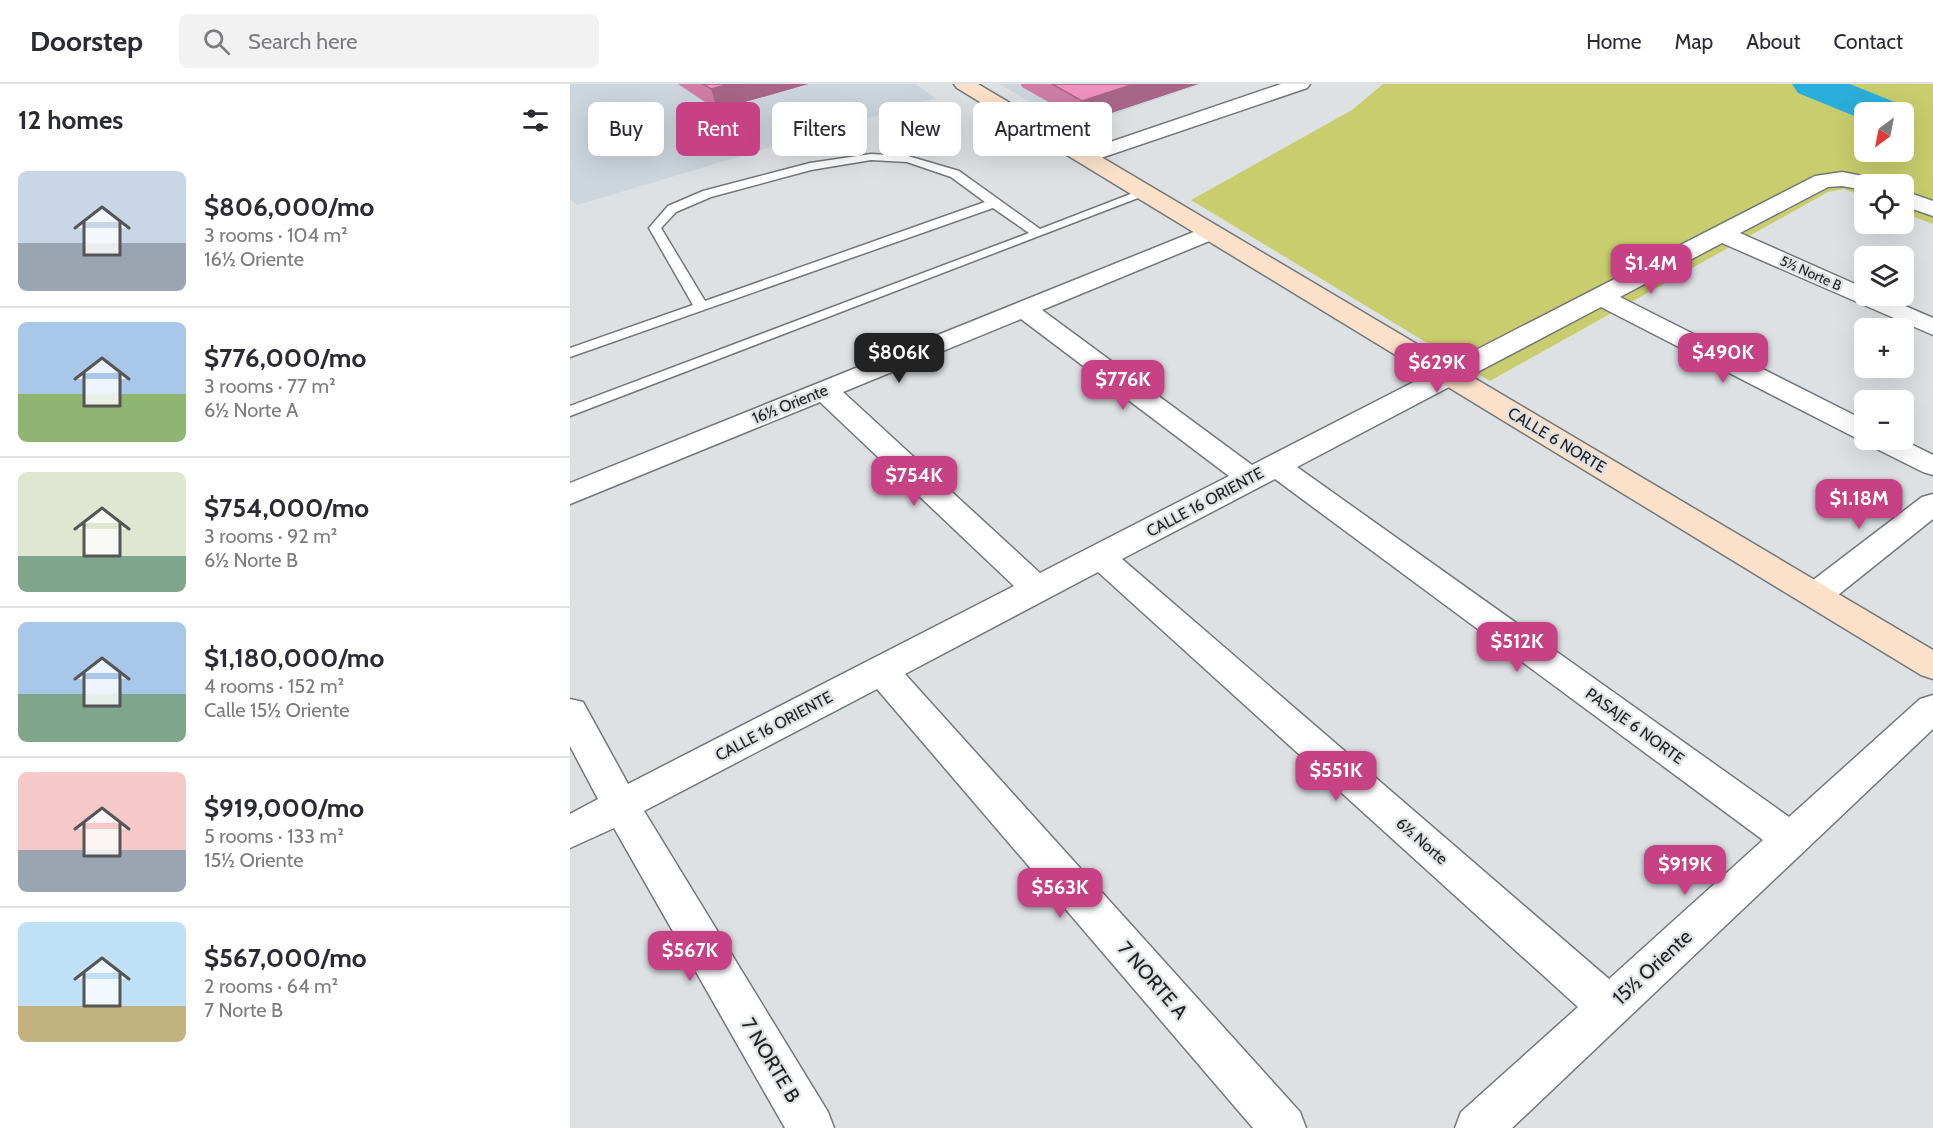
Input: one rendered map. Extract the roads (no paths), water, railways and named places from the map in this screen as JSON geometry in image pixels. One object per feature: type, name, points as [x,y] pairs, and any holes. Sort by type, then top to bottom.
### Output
[{"type":"street","name":"CALLE 6 NORTE","points":[[964,84],[1933,666]]},
{"type":"street","points":[[1085,157],[1300,84]]},
{"type":"street","name":"CALLE 16 ORIENTE","points":[[570,832],[1822,181],[1842,179],[1854,181]]},
{"type":"street","points":[[1914,202],[1933,209]]},
{"type":"street","name":"16½ Oriente","points":[[570,494],[1211,232]]},
{"type":"street","name":"5½ Norte B","points":[[1722,234],[1933,327]]},
{"type":"street","points":[[1601,297],[1854,426]]},
{"type":"street","name":"PASAJE 6 NORTE","points":[[1024,309],[1791,839]]},
{"type":"street","points":[[824,390],[1036,589]]},
{"type":"street","points":[[1901,450],[1933,466]]},
{"type":"street","points":[[1816,595],[1933,504]]},
{"type":"street","name":"6½ Norte","points":[[1099,556],[1610,1006]]},
{"type":"street","name":"7 NORTE A","points":[[881,670],[1283,1128]]},
{"type":"street","name":"15½ Oriente","points":[[1478,1128],[1933,708]]},
{"type":"street","name":"7 NORTE B","points":[[570,712],[621,806],[811,1128]]},
{"type":"lane","points":[[701,306],[656,228],[672,209],[707,194],[810,166],[871,157],[908,159],[955,174],[1038,233]]},
{"type":"lane","points":[[570,411],[1038,233],[1087,217],[1145,193]]},
{"type":"lane","points":[[570,353],[994,203]]},
{"type":"waterway","points":[[1813,84],[1857,102]]}]
